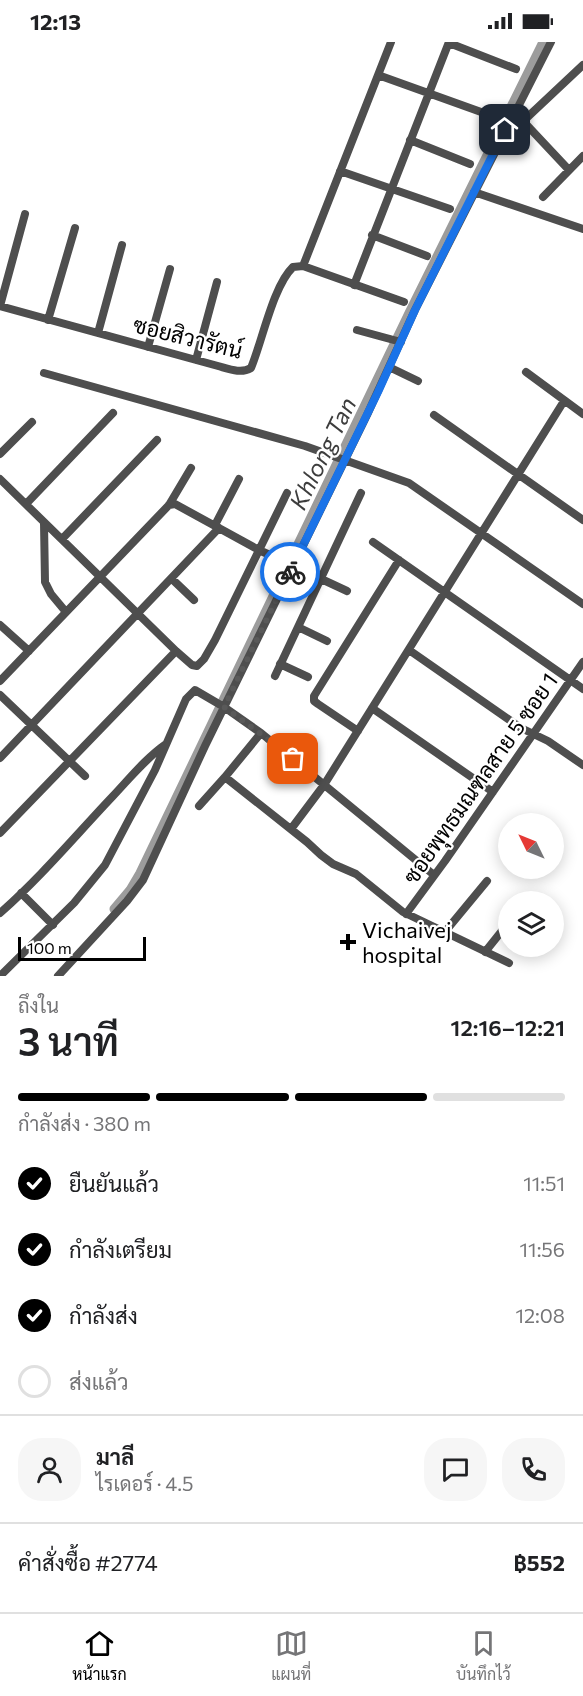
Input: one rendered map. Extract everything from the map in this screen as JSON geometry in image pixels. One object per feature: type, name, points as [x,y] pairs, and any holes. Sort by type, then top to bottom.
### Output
[{"type":"street","points":[[391,42],[303,266],[404,302]]},
{"type":"street","points":[[354,285],[449,42],[516,69]]},
{"type":"street","points":[[58,976],[138,888],[339,459],[389,367],[396,341],[415,310],[551,42]]},
{"type":"street","points":[[505,130],[518,126],[583,64]]},
{"type":"street","points":[[378,75],[495,117]]},
{"type":"street","points":[[523,121],[569,170]]},
{"type":"street","points":[[410,140],[470,164]]},
{"type":"street","points":[[543,197],[583,156]]},
{"type":"street","points":[[340,171],[450,210]]},
{"type":"street","points":[[474,192],[583,229]]},
{"type":"street","points":[[0,306],[25,214]]},
{"type":"street","points":[[48,320],[75,228]]},
{"type":"street","points":[[372,235],[427,256]]},
{"type":"street","points":[[98,333],[122,245]]},
{"type":"street","name":"ซอยสิวารัตน์","points":[[0,306],[196,360],[246,371],[251,368],[285,277],[293,267],[303,266]]},
{"type":"street","points":[[148,347],[170,268]]},
{"type":"street","points":[[196,360],[217,282]]},
{"type":"street","points":[[357,330],[396,341]]},
{"type":"street","points":[[389,367],[418,381]]},
{"type":"street","points":[[44,372],[263,434],[409,483],[583,604]]},
{"type":"street","points":[[526,372],[583,414]]},
{"type":"street","points":[[291,829],[324,785],[564,401]]},
{"type":"street","points":[[26,504],[113,413]]},
{"type":"street","points":[[434,416],[583,520]]},
{"type":"street","points":[[0,454],[32,422]]},
{"type":"street","points":[[62,539],[157,440]]},
{"type":"street","points":[[0,681],[169,505],[191,468]]},
{"type":"street","points":[[0,479],[176,651],[192,665],[197,666],[215,640],[287,493]]},
{"type":"street","points":[[0,758],[172,579],[217,527],[239,479]]},
{"type":"street","points":[[275,676],[361,493]]},
{"type":"street","points":[[169,505],[175,504],[259,550],[347,591]]},
{"type":"street","points":[[44,523],[45,582],[51,594],[66,612]]},
{"type":"street","points":[[373,542],[583,689]]},
{"type":"street","points":[[358,731],[314,701],[314,696],[399,560]]},
{"type":"street","points":[[172,579],[194,600]]},
{"type":"street","points":[[0,625],[28,651]]},
{"type":"street","points":[[297,627],[327,640]]},
{"type":"street","points":[[409,650],[521,728],[548,741],[583,765]]},
{"type":"street","points":[[0,833],[176,651]]},
{"type":"street","name":"ซอยพุทธมณฑลสาย 5 ซอย 1","points":[[406,914],[583,662]]},
{"type":"street","points":[[280,664],[308,677]]},
{"type":"street","points":[[0,976],[53,925],[91,884],[105,865],[126,828],[167,744],[186,699],[195,690],[223,706],[261,734],[434,875]]},
{"type":"street","points":[[0,695],[85,776]]},
{"type":"street","points":[[372,708],[493,792]]},
{"type":"street","points":[[199,806],[261,734]]},
{"type":"street","points":[[0,913],[21,894],[133,774],[157,750],[167,744]]},
{"type":"street","points":[[225,777],[333,864],[356,874],[406,914],[509,963]]},
{"type":"street","points":[[444,933],[487,881]]},
{"type":"street","points":[[21,894],[53,925]]},
{"type":"street","points":[[485,952],[498,936]]},
{"type":"waterway","name":"Khlong Tan","points":[[114,909],[130,890],[140,873],[409,313],[543,42]]},
{"type":"way so far","points":[[290,572],[224,707],[293,759]]},
{"type":"place","name":"Vichaivej hospital","points":[[348,942]]},
{"type":"route","points":[[290,572],[378,392],[415,310],[505,130]]}]
